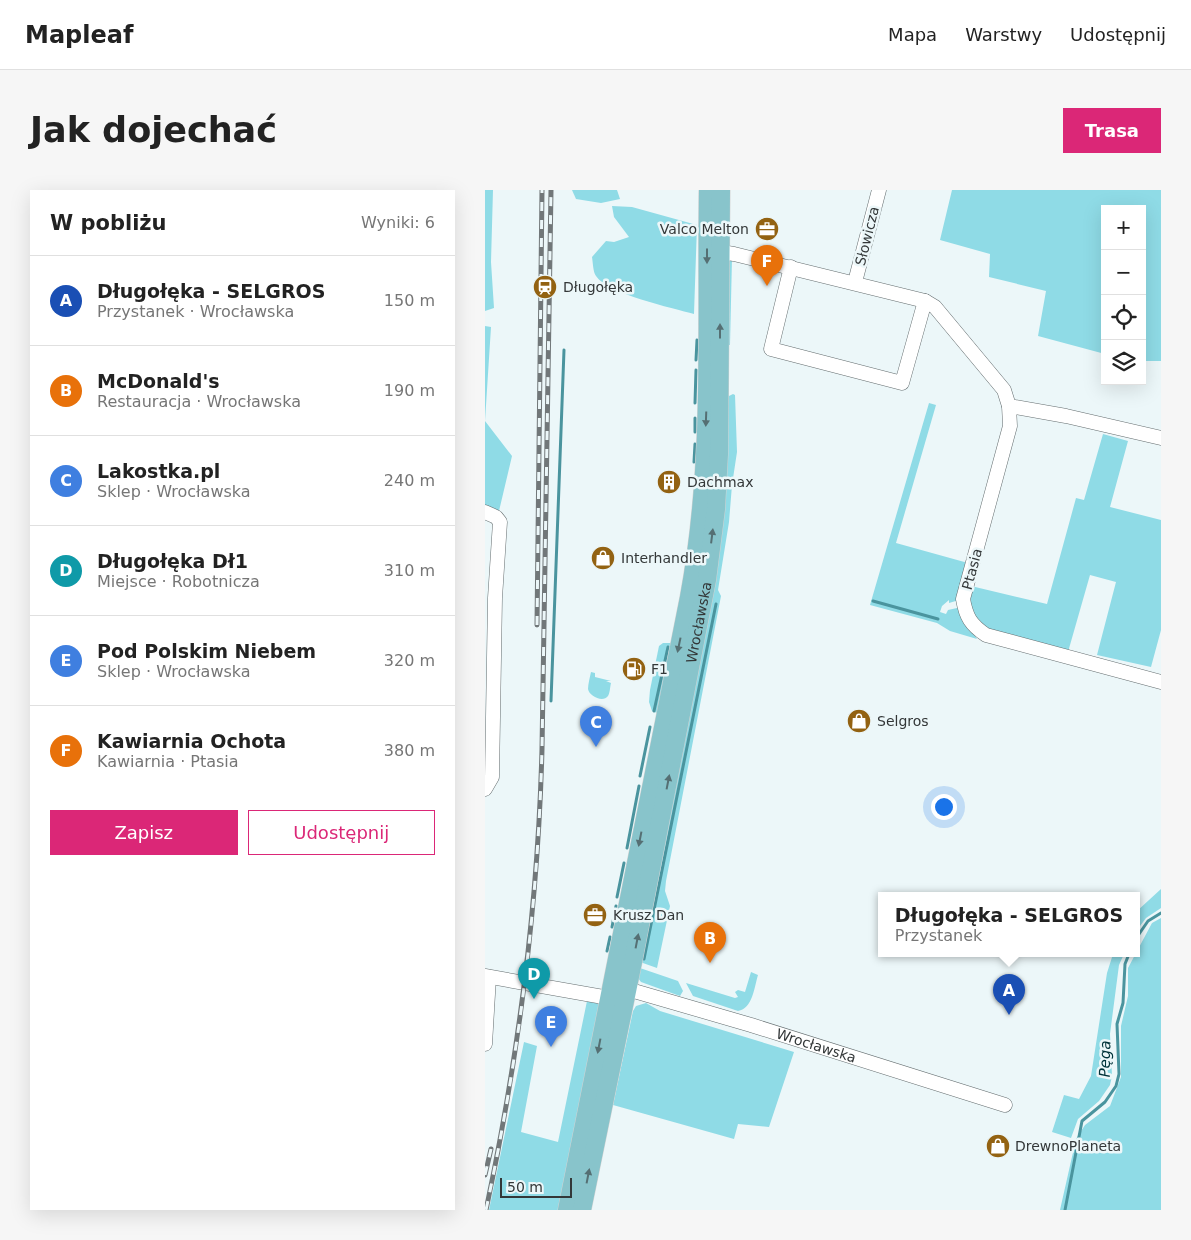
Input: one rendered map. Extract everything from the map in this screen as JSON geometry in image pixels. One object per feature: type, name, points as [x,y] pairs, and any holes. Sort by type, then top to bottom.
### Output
[{"type":"main road","name":"Wrocławska","points":[[567,1210],[689,597],[701,523],[707,364],[708,190]]},
{"type":"main road","name":"Wrocławska","points":[[582,1210],[707,580],[719,454],[721,190]]},
{"type":"street","name":"Słowicza","points":[[855,282],[879,190]]},
{"type":"street","name":"Ptasia","points":[[721,252],[855,282],[925,301],[935,307],[999,383],[1004,390],[1009,406],[1010,426],[963,599],[969,621],[986,635],[1161,682]]},
{"type":"street","points":[[791,267],[771,349],[902,383],[925,301]]},
{"type":"street","points":[[1009,406],[1066,416],[1161,438]]},
{"type":"street","points":[[485,512],[496,517],[500,522],[495,598],[493,778],[485,789]]},
{"type":"street","points":[[485,1044],[487,976],[609,998],[627,989]]},
{"type":"street","name":"Wrocławska","points":[[613,976],[627,989],[751,1024],[1005,1105]]},
{"type":"shaded area","points":[[485,190],[493,190],[491,262],[494,308],[485,311]]},
{"type":"shaded area","points":[[572,190],[617,190],[620,199],[601,203],[576,199]]},
{"type":"shaded area","points":[[952,190],[1161,190],[1161,361],[1146,361],[1146,205],[1101,205],[1101,353],[1038,336],[1046,291],[989,277],[990,254],[940,240]]},
{"type":"shaded area","points":[[612,206],[632,207],[697,225],[694,314],[613,289],[596,276],[592,257],[606,241],[614,242],[629,237],[614,217]]},
{"type":"shaded area","points":[[732,258],[730,345],[729,345],[727,262]]},
{"type":"shaded area","points":[[485,326],[491,327],[485,421]]},
{"type":"shaded area","points":[[735,395],[737,452],[729,522],[718,590],[721,596],[666,881],[665,891],[670,906],[657,968],[640,962],[724,490],[728,403],[729,396]]},
{"type":"shaded area","points":[[929,403],[936,405],[896,543],[968,563],[959,600],[949,603],[949,600],[942,606],[940,612],[946,614],[948,610],[960,609],[965,622],[977,639],[950,631],[937,623],[870,605]]},
{"type":"shaded area","points":[[485,421],[512,456],[499,511],[485,508]]},
{"type":"shaded area","points":[[1103,434],[1128,441],[1110,507],[1161,520],[1161,630],[1151,667],[1097,655],[1116,582],[1090,575],[1068,652],[1006,636],[984,627],[975,618],[970,600],[971,586],[1047,604],[1076,498],[1084,500]]},
{"type":"shaded area","points":[[663,643],[670,643],[672,646],[657,713],[652,711],[649,702],[650,690],[659,646]]},
{"type":"shaded area","points":[[591,672],[595,673],[595,677],[611,681],[606,681],[611,683],[609,695],[606,698],[597,698],[589,692]]},
{"type":"shaded area","points":[[1161,889],[1161,908],[1146,918],[1140,926],[1140,908]]},
{"type":"shaded area","points":[[1161,918],[1161,1210],[1060,1210],[1076,1139],[1085,1125],[1110,1106],[1121,1077],[1121,1026],[1128,996],[1128,968],[1134,957],[1140,957],[1140,946],[1152,923]]},
{"type":"shaded area","points":[[1112,957],[1123,957],[1119,965],[1110,1034],[1112,1076],[1110,1085],[1099,1101],[1078,1119],[1071,1138],[1052,1132],[1064,1095],[1079,1099],[1091,1076],[1107,973]]},
{"type":"shaded area","points":[[637,967],[678,981],[683,991],[680,996],[641,982],[638,978]]},
{"type":"shaded area","points":[[751,972],[758,975],[752,997],[747,1006],[738,1011],[693,996],[686,983],[735,998],[738,997],[735,992],[738,990],[745,992]]},
{"type":"shaded area","points":[[587,1001],[599,1004],[562,1210],[489,1210],[524,1042],[537,1046],[521,1132],[558,1142]]},
{"type":"shaded area","points":[[646,1003],[660,1011],[794,1052],[769,1127],[738,1124],[734,1139],[613,1105],[633,1011],[636,1006]]},
{"type":"waterway","points":[[696,360],[697,340]]},
{"type":"waterway","points":[[551,701],[564,350]]},
{"type":"waterway","points":[[695,403],[696,370]]},
{"type":"waterway","points":[[695,418],[695,432]]},
{"type":"waterway","points":[[694,462],[695,444]]},
{"type":"waterway","points":[[873,601],[938,619]]},
{"type":"waterway","points":[[644,959],[716,604]]},
{"type":"waterway","points":[[654,711],[668,647]]},
{"type":"waterway","points":[[640,776],[650,727]]},
{"type":"waterway","points":[[627,848],[639,786]]},
{"type":"waterway","points":[[617,897],[624,863]]},
{"type":"waterway","points":[[612,927],[616,906]]},
{"type":"waterway","name":"Pęga","points":[[1140,933],[1148,921],[1161,913]]},
{"type":"waterway","points":[[607,951],[610,937]]},
{"type":"waterway","name":"Pęga","points":[[1065,1210],[1082,1121],[1105,1102],[1116,1086],[1119,1074],[1117,1024],[1123,1003],[1125,964],[1128,957]]},
{"type":"railway","points":[[537,625],[542,190]]},
{"type":"railway","points":[[486,1210],[508,1095],[525,981],[540,808],[551,190]]},
{"type":"railway","points":[[485,1175],[491,1149]]},
{"type":"place","name":"Valco Melton","points":[[767,229]]},
{"type":"place","name":"Kawiarnia Ochota","points":[[767,286]]},
{"type":"place","name":"Długołęka","points":[[545,287]]},
{"type":"place","name":"Dachmax","points":[[669,482]]},
{"type":"place","name":"Interhandler","points":[[603,558]]},
{"type":"place","name":"F1","points":[[634,669]]},
{"type":"place","name":"Selgros","points":[[859,721]]},
{"type":"place","name":"Lakostka.pl","points":[[596,747]]},
{"type":"place","name":"Krusz Dan","points":[[595,915]]},
{"type":"place","name":"McDonald's","points":[[710,963]]},
{"type":"place","name":"Długołęka Dł1","points":[[534,999]]},
{"type":"place","name":"Długołęka - SELGROS","points":[[1009,1015]]},
{"type":"place","name":"Pod Polskim Niebem","points":[[551,1047]]},
{"type":"place","name":"DrewnoPlaneta","points":[[998,1146]]}]
